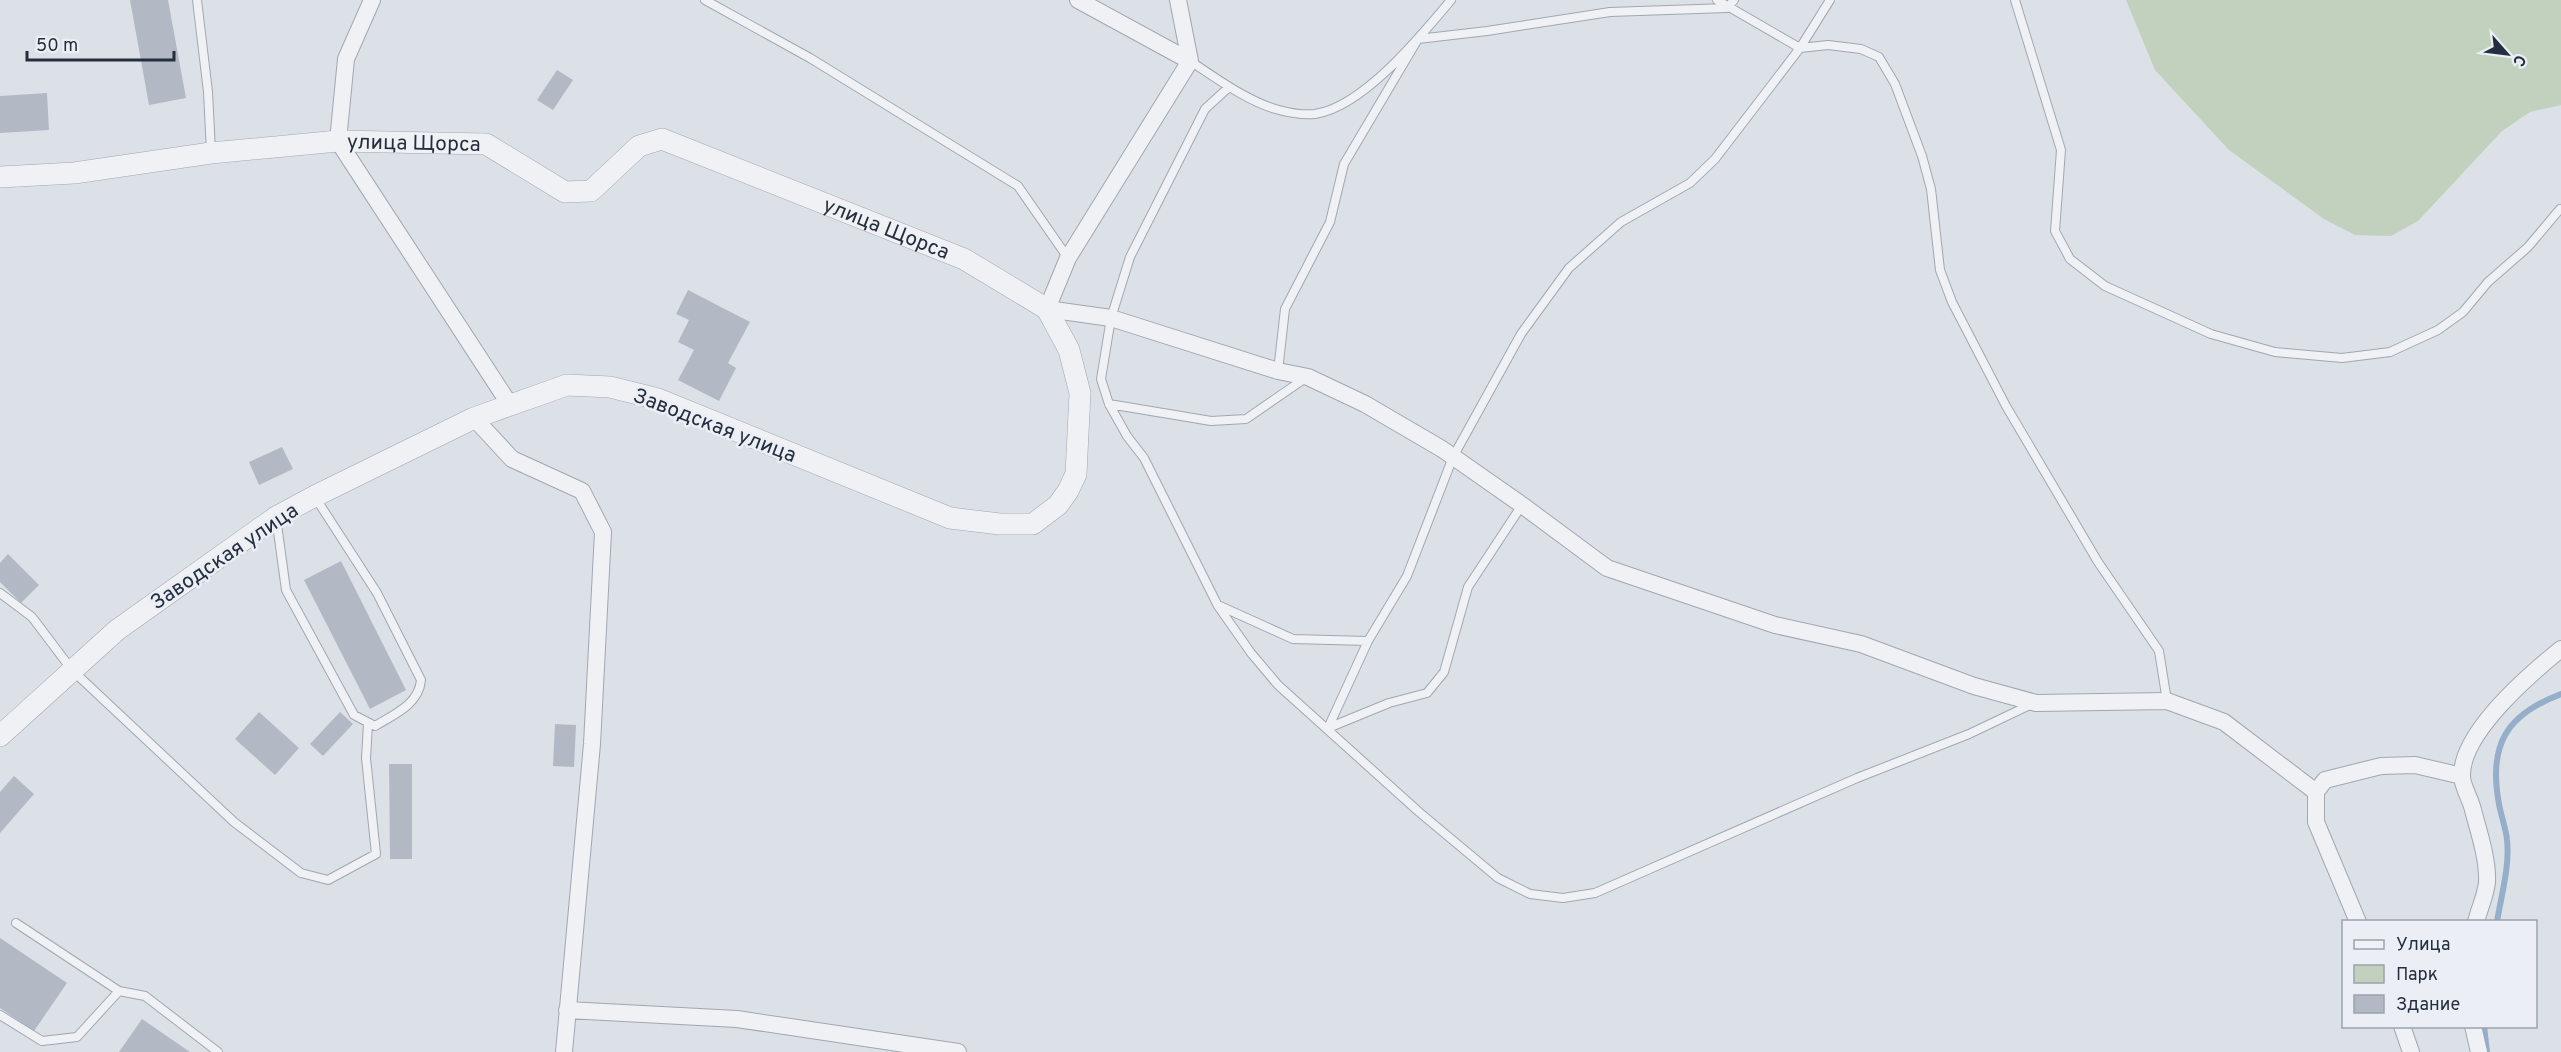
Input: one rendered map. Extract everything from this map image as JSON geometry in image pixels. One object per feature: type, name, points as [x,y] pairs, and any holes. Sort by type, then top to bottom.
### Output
[{"type":"street","points":[[372,0],[346,59],[338,141],[510,405]]},
{"type":"street","points":[[1078,0],[1190,61]]},
{"type":"street","points":[[1178,0],[1190,61],[1068,258],[1047,309],[1111,318],[1278,371],[1308,377],[1365,404],[1453,457],[1607,568],[1775,625],[1861,644],[1974,686],[2036,703],[2167,701],[2224,722],[2316,792]]},
{"type":"street","name":"улица Щорса","points":[[0,177],[74,173],[211,153],[338,141],[486,144],[565,192],[591,191],[639,146],[662,139],[964,259],[1047,309]]},
{"type":"street","name":"Заводская улица","points":[[0,736],[117,630],[276,517],[474,418],[567,385],[610,387],[658,399],[950,518],[1000,524],[1033,524],[1058,505],[1076,474],[1080,393],[1069,350],[1047,309]]},
{"type":"street","points":[[474,418],[512,459],[582,491],[603,532],[592,744],[564,1052]]},
{"type":"street","points":[[2476,920],[2487,883],[2483,851],[2473,808],[2462,776],[2469,747],[2496,710],[2528,676],[2561,649]]},
{"type":"street","points":[[2358,920],[2316,822],[2316,792],[2325,780],[2381,766],[2415,765],[2462,776]]},
{"type":"street","points":[[567,1010],[737,1018],[958,1052]]},
{"type":"street","points":[[2403,1028],[2411,1052]]},
{"type":"street","points":[[2473,1028],[2479,1052]]},
{"type":"lane","points":[[197,0],[208,92],[211,153]]},
{"type":"lane","points":[[705,0],[810,58],[1018,186],[1068,258]]},
{"type":"lane","points":[[1190,61],[1229,87],[1277,110],[1317,114],[1357,97],[1418,39],[1451,0]]},
{"type":"lane","points":[[1717,0],[1727,8],[1800,48],[1828,45],[1861,49],[1879,57],[1895,84],[1928,178],[1940,270],[1952,302],[2006,406],[2098,562],[2159,651],[2167,701]]},
{"type":"lane","points":[[1418,39],[1610,12],[1727,8],[1734,0]]},
{"type":"lane","points":[[1328,728],[1368,641],[1407,576],[1453,457],[1521,334],[1569,268],[1621,222],[1690,183],[1715,159],[1800,48],[1830,0]]},
{"type":"lane","points":[[2015,0],[2061,150],[2055,231],[2070,259],[2105,286],[2211,334],[2275,352],[2342,358],[2390,352],[2438,330],[2463,312],[2488,282],[2528,247],[2560,209]]},
{"type":"lane","points":[[1278,371],[1285,309],[1330,222],[1344,164],[1418,39]]},
{"type":"lane","points":[[1229,87],[1205,109],[1130,257],[1111,318],[1101,379],[1109,404],[1127,436],[1144,458],[1218,606],[1251,653],[1278,685],[1419,812],[1498,878],[1530,894],[1563,898],[1595,892],[1857,778],[1969,734],[2036,703]]},
{"type":"lane","points":[[1109,404],[1211,421],[1246,419],[1308,377]]},
{"type":"lane","points":[[276,517],[286,590],[354,715],[375,726],[414,701],[420,691],[421,680],[377,593],[315,496]]},
{"type":"lane","points":[[1328,728],[1389,703],[1427,693],[1444,672],[1468,587],[1522,505]]},
{"type":"lane","points":[[0,593],[32,617],[72,670],[234,822],[301,873],[328,880],[376,854],[366,758],[368,724]]},
{"type":"lane","points":[[1218,606],[1293,639],[1368,641]]},
{"type":"lane","points":[[16,923],[119,991],[145,996],[218,1052]]},
{"type":"lane","points":[[0,1015],[42,1041],[77,1037],[119,991]]},
{"type":"green space","points":[[2126,0],[2561,0],[2561,105],[2530,112],[2502,131],[2418,221],[2391,236],[2355,235],[2324,219],[2229,150],[2155,70]]},
{"type":"building","points":[[130,0],[168,0],[186,98],[149,105]]},
{"type":"building","points":[[557,70],[573,80],[553,110],[537,100]]},
{"type":"building","points":[[47,93],[49,130],[0,133],[0,96]]},
{"type":"building","points":[[688,290],[750,322],[728,363],[736,368],[719,401],[678,380],[694,350],[678,342],[689,320],[676,314]]},
{"type":"building","points":[[282,447],[293,469],[259,485],[249,462]]},
{"type":"building","points":[[8,554],[39,585],[21,603],[0,582],[0,563]]},
{"type":"building","points":[[341,561],[406,690],[370,709],[304,580]]},
{"type":"building","points":[[259,712],[299,748],[275,775],[235,739]]},
{"type":"building","points":[[340,712],[353,724],[323,756],[310,744]]},
{"type":"building","points":[[555,724],[576,725],[574,767],[553,766]]},
{"type":"building","points":[[389,764],[412,764],[412,859],[390,859]]},
{"type":"building","points":[[14,776],[34,794],[0,833],[0,792]]},
{"type":"building","points":[[0,938],[67,983],[34,1031],[0,1008]]},
{"type":"building","points":[[142,1019],[190,1052],[119,1052]]},
{"type":"waterway","points":[[2497,920],[2508,850],[2496,783],[2499,749],[2514,722],[2542,702],[2561,694]]},
{"type":"waterway","points":[[2484,1028],[2487,1052]]}]
